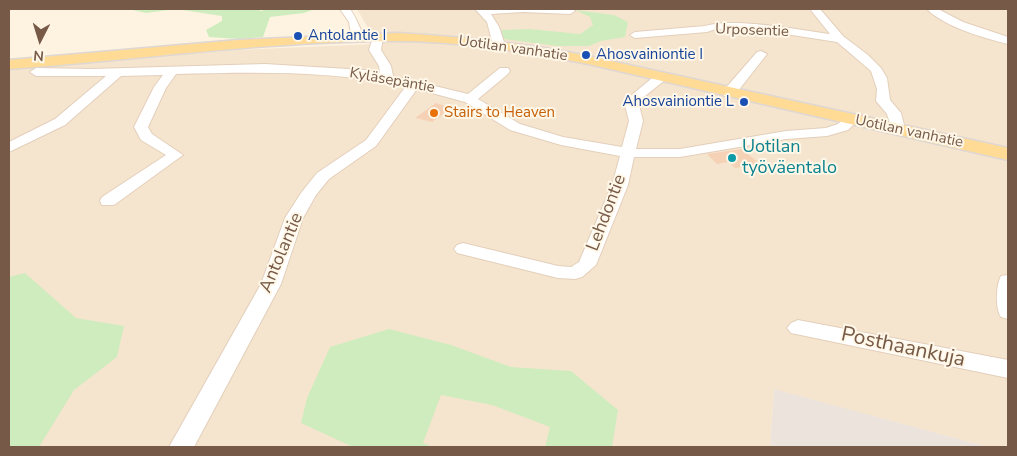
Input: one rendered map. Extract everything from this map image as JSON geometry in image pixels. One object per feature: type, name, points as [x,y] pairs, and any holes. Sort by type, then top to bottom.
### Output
[{"type":"main road","name":"Uotilan vanhatie","points":[[9,65],[238,44],[361,38],[441,40],[499,45],[588,60],[1008,154]]},
{"type":"street","points":[[345,9],[354,22],[356,33],[361,38]]},
{"type":"street","points":[[814,9],[840,39],[874,64],[884,89],[883,101],[894,113],[898,130]]},
{"type":"street","points":[[932,9],[940,15],[961,24],[1008,41]]},
{"type":"street","points":[[482,10],[570,11]]},
{"type":"street","points":[[482,10],[488,15],[496,32],[499,45]]},
{"type":"street","name":"Urposentie","points":[[634,35],[707,29],[715,26],[773,29],[840,39]]},
{"type":"street","points":[[378,38],[375,50],[385,66],[387,78]]},
{"type":"street","points":[[729,93],[761,54]]},
{"type":"street","name":"Kyläsepäntie","points":[[36,72],[265,68],[326,71],[387,78],[470,99],[495,116],[527,131],[561,141],[628,153],[680,153],[786,135],[827,132],[844,127],[850,120]]},
{"type":"street","points":[[108,202],[176,155],[146,137],[141,127],[160,87],[173,70]]},
{"type":"street","points":[[470,99],[504,71]]},
{"type":"street","points":[[9,148],[60,122],[117,72]]},
{"type":"street","name":"Lehdontie","points":[[463,248],[558,272],[575,273],[587,265],[620,185],[636,121],[632,104],[634,98],[661,77]]},
{"type":"street","name":"Antolantie","points":[[181,447],[271,284],[294,218],[310,193],[323,176],[371,143],[414,84]]},
{"type":"street","points":[[1008,281],[1008,312]]},
{"type":"street","name":"Posthaankuja","points":[[798,328],[1008,370]]},
{"type":"shaded area","points":[[357,9],[1008,9],[1008,447],[988,447],[774,390],[770,447],[9,447],[9,69],[236,50],[375,44]]},
{"type":"shaded area","points":[[774,389],[988,447],[770,447]]},
{"type":"green space","points":[[128,9],[176,9],[146,13]]},
{"type":"green space","points":[[176,9],[260,9],[260,11],[270,9],[315,9],[304,13],[270,17],[263,37],[239,39],[209,37],[206,30],[222,21],[222,16]]},
{"type":"green space","points":[[575,10],[614,15],[628,22],[625,37],[601,41],[589,46],[557,46],[504,39],[501,30],[529,29],[580,34],[593,25],[590,17]]},
{"type":"green space","points":[[25,273],[76,318],[124,326],[117,357],[74,390],[39,447],[9,447],[9,277]]},
{"type":"green space","points":[[389,329],[451,345],[511,367],[571,371],[618,410],[612,447],[545,447],[550,427],[492,405],[441,395],[423,443],[433,447],[353,447],[301,423],[307,398],[330,347]]},
{"type":"building","name":"Stairs to Heaven","points":[[436,103],[452,108],[432,122],[415,118]]},
{"type":"building","name":"Uotilan työväentalo","points":[[742,149],[760,164],[735,168],[729,162],[717,164],[707,154]]},
{"type":"place","name":"Antolantie I","points":[[298,36]]},
{"type":"place","name":"Ahosvainiontie I","points":[[586,55]]},
{"type":"place","name":"Ahosvainiontie L","points":[[744,102]]},
{"type":"place","name":"Stairs to Heaven","points":[[434,113]]},
{"type":"place","name":"Uotilan työväentalo","points":[[732,158]]}]
